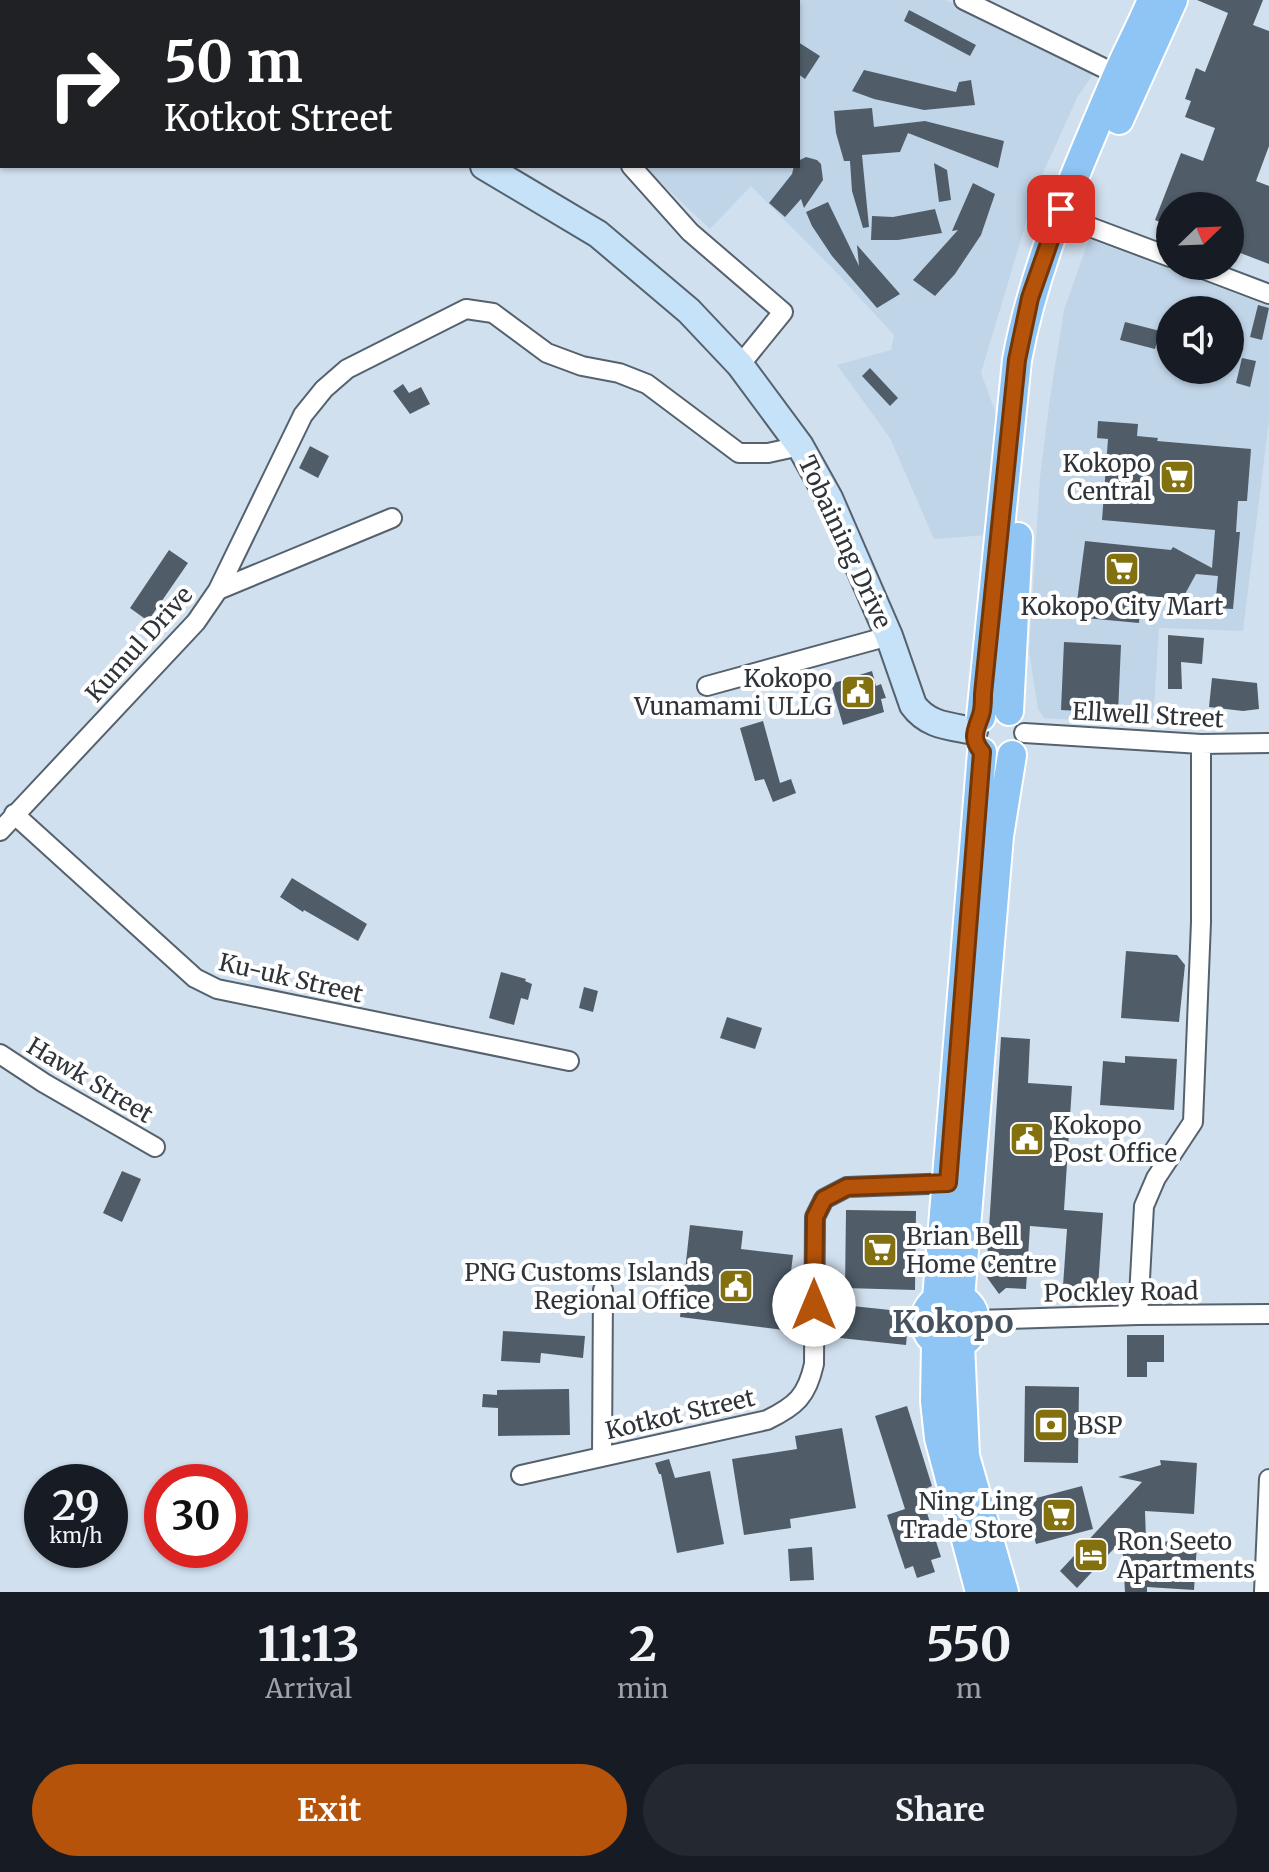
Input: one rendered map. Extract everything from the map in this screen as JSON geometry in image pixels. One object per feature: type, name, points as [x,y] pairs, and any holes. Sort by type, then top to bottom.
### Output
[{"type":"main road","points":[[959,1184],[999,836],[1015,733],[1010,647],[1028,405],[1045,305],[1074,221],[1173,0]]},
{"type":"main road","points":[[1004,1592],[965,1456],[954,1321],[979,733],[1022,331],[1030,298],[1061,209],[1145,4]]},
{"type":"main road","points":[[979,733],[989,711],[999,708],[1015,733]]},
{"type":"main road","points":[[979,733],[991,757],[1002,758],[1015,733]]},
{"type":"main road","points":[[954,1321],[935,1401],[939,1438],[980,1592]]},
{"type":"street","points":[[964,0],[1118,75]]},
{"type":"street","name":"Tobaining Drive","points":[[487,168],[598,234],[689,311],[740,365],[800,446],[849,541],[919,713],[934,723],[979,733]]},
{"type":"street","points":[[633,168],[690,232],[783,312],[740,365]]},
{"type":"street","points":[[1074,221],[1156,252]]},
{"type":"street","points":[[1232,280],[1269,294]]},
{"type":"street","points":[[218,590],[303,415],[324,389],[347,369],[466,309],[493,313],[547,353],[647,384],[739,453],[768,453],[800,446]]},
{"type":"street","name":"Kumul Drive","points":[[0,831],[196,622],[218,590],[392,518]]},
{"type":"street","points":[[707,686],[889,636]]},
{"type":"street","name":"Ellwell Street","points":[[1015,733],[1201,744],[1269,743]]},
{"type":"street","points":[[1138,1315],[1144,1206],[1156,1178],[1193,1122],[1201,922],[1201,744]]},
{"type":"street","name":"Ku-uk Street","points":[[14,814],[195,978],[217,989],[569,1061]]},
{"type":"street","name":"Hawk Street","points":[[0,1054],[155,1147]]},
{"type":"street","name":"Kotkot Street","points":[[521,1475],[767,1420],[784,1412],[798,1401],[809,1385],[814,1364],[815,1217],[824,1199],[847,1187],[959,1184]]},
{"type":"street","points":[[602,1456],[603,1290]]},
{"type":"street","name":"Pockley Road","points":[[954,1321],[1269,1314]]},
{"type":"street","points":[[1264,1592],[1269,1479]]},
{"type":"shaded area","points":[[800,0],[946,0],[1094,73],[1078,96],[1037,186],[981,373],[1002,430],[989,535],[934,539],[890,438],[837,365],[891,350],[894,335],[751,186],[710,229],[645,168],[800,168]]},
{"type":"shaded area","points":[[1089,239],[1156,264],[1156,280],[1199,280],[1242,296],[1156,296],[1156,384],[1244,384],[1244,297],[1269,306],[1269,420],[1243,631],[1159,628],[1153,725],[1044,718],[1038,709],[1029,651],[1040,477],[1064,310]]},
{"type":"building","points":[[1197,0],[1263,0],[1253,25],[1269,31],[1269,146],[1256,181],[1269,186],[1269,264],[1244,254],[1244,192],[1166,192],[1181,153],[1203,161],[1215,128],[1185,117],[1191,101],[1185,99],[1196,68],[1205,72],[1228,13]]},
{"type":"building","points":[[909,10],[976,45],[970,56],[904,21]]},
{"type":"building","points":[[800,43],[820,56],[805,79],[800,75]]},
{"type":"building","points":[[864,70],[956,92],[959,82],[971,80],[975,105],[924,110],[874,99],[852,91]]},
{"type":"building","points":[[872,108],[874,127],[925,121],[1004,141],[998,168],[908,133],[900,152],[862,155],[869,227],[863,228],[852,191],[850,161],[844,161],[834,111]]},
{"type":"building","points":[[806,157],[817,160],[821,164],[823,180],[804,208],[801,199],[785,217],[769,203],[794,168],[800,168],[800,160]]},
{"type":"building","points":[[934,163],[947,170],[951,200],[939,202]]},
{"type":"building","points":[[973,183],[995,194],[981,235],[955,274],[935,296],[913,280],[958,230],[952,231]]},
{"type":"building","points":[[828,202],[859,266],[857,245],[900,294],[877,308],[832,256],[806,212]]},
{"type":"building","points":[[935,209],[942,233],[898,240],[871,240],[872,216],[893,217]]},
{"type":"building","points":[[1258,305],[1269,308],[1262,340],[1250,337]]},
{"type":"building","points":[[1125,322],[1156,330],[1155,349],[1120,340]]},
{"type":"building","points":[[1244,358],[1256,361],[1250,387],[1240,384],[1244,384]]},
{"type":"building","points":[[870,368],[898,398],[890,406],[862,376]]},
{"type":"building","points":[[403,384],[409,393],[421,387],[430,404],[410,414],[393,391]]},
{"type":"building","points":[[1098,421],[1138,424],[1137,436],[1158,438],[1157,441],[1251,449],[1247,501],[1238,501],[1236,532],[1240,532],[1233,609],[1215,608],[1218,576],[1196,574],[1185,594],[1195,600],[1188,613],[1159,597],[1141,595],[1139,623],[1075,617],[1085,541],[1171,550],[1173,547],[1212,568],[1215,530],[1102,520],[1108,439],[1097,438]]},
{"type":"building","points":[[310,446],[329,456],[318,478],[299,468]]},
{"type":"building","points":[[169,550],[188,563],[148,621],[130,608]]},
{"type":"building","points":[[1168,635],[1204,638],[1202,664],[1181,662],[1182,689],[1168,689]]},
{"type":"building","points":[[1064,642],[1121,645],[1118,713],[1061,710]]},
{"type":"building","name":"Kokopo Vunamami ULLG","points":[[872,671],[876,686],[881,684],[886,698],[881,699],[884,712],[843,725],[831,684]]},
{"type":"building","points":[[1212,678],[1257,683],[1259,709],[1243,711],[1209,707]]},
{"type":"building","points":[[763,721],[780,783],[791,779],[796,793],[773,802],[764,779],[755,781],[740,728]]},
{"type":"building","points":[[292,878],[367,924],[358,941],[280,897]]},
{"type":"building","points":[[1126,951],[1177,955],[1185,965],[1179,1022],[1121,1018]]},
{"type":"building","points":[[501,972],[526,979],[532,984],[528,1000],[521,998],[514,1025],[489,1018]]},
{"type":"building","points":[[584,987],[598,991],[593,1012],[579,1008]]},
{"type":"building","points":[[727,1017],[762,1028],[755,1049],[720,1038]]},
{"type":"building","points":[[1001,1037],[1030,1039],[1028,1083],[1072,1086],[1064,1210],[1103,1213],[1098,1288],[1063,1286],[1067,1229],[1030,1226],[1026,1289],[1006,1288],[999,1294],[986,1276]]},
{"type":"building","points":[[1125,1056],[1177,1059],[1174,1110],[1100,1105],[1103,1061],[1125,1063]]},
{"type":"building","points":[[122,1171],[141,1179],[122,1222],[103,1213]]},
{"type":"building","name":"Brian Bell Home Centre","points":[[846,1210],[916,1211],[915,1290],[845,1288]]},
{"type":"building","name":"PNG Customs Islands Regional Office","points":[[690,1225],[743,1231],[741,1249],[793,1255],[784,1330],[680,1317]]},
{"type":"building","points":[[843,1305],[909,1312],[906,1345],[840,1338]]},
{"type":"building","points":[[503,1331],[585,1336],[583,1358],[541,1353],[540,1363],[501,1361]]},
{"type":"building","points":[[1127,1335],[1164,1335],[1164,1362],[1147,1362],[1147,1377],[1127,1377]]},
{"type":"building","name":"BSP","points":[[1025,1386],[1079,1387],[1078,1463],[1024,1462]]},
{"type":"building","points":[[569,1389],[570,1435],[498,1436],[498,1408],[482,1407],[483,1394],[497,1395],[497,1390]]},
{"type":"building","points":[[907,1406],[932,1486],[920,1491],[941,1557],[931,1560],[935,1572],[917,1578],[913,1566],[905,1569],[887,1515],[905,1509],[875,1416]]},
{"type":"building","points":[[842,1428],[856,1508],[790,1519],[791,1528],[744,1535],[732,1459],[797,1449],[795,1436]]},
{"type":"building","points":[[669,1459],[675,1478],[710,1471],[724,1544],[677,1553],[661,1474],[655,1463]]},
{"type":"building","points":[[1160,1460],[1197,1463],[1194,1514],[1145,1511],[1146,1540],[1197,1544],[1194,1590],[1147,1587],[1147,1592],[1125,1592],[1122,1540],[1077,1588],[1060,1571],[1142,1482],[1118,1477],[1161,1465]]},
{"type":"building","name":"Ning Ling Trade Store","points":[[1082,1486],[1093,1529],[1036,1544],[1025,1501]]},
{"type":"building","points":[[812,1547],[814,1580],[790,1581],[788,1549]]},
{"type":"place","name":"Kokopo Central","points":[[1177,477]]},
{"type":"place","name":"Kokopo City Mart","points":[[1122,569]]},
{"type":"place","name":"Kokopo Vunamami ULLG","points":[[858,692]]},
{"type":"place","name":"Kokopo Post Office","points":[[1027,1139]]},
{"type":"place","name":"Brian Bell Home Centre","points":[[880,1250]]},
{"type":"place","name":"PNG Customs Islands Regional Office","points":[[736,1286]]},
{"type":"place","name":"BSP","points":[[1051,1425]]},
{"type":"place","name":"Ning Ling Trade Store","points":[[1059,1515]]},
{"type":"place","name":"Ron Seeto Apartments","points":[[1091,1555]]},
{"type":"district","name":"Kokopo","points":[[953,1322]]},
{"type":"route","points":[[814,1305],[815,1217],[824,1199],[847,1187],[948,1183],[982,752],[977,746],[974,731],[981,717],[1017,360],[1030,298],[1061,209]]}]
